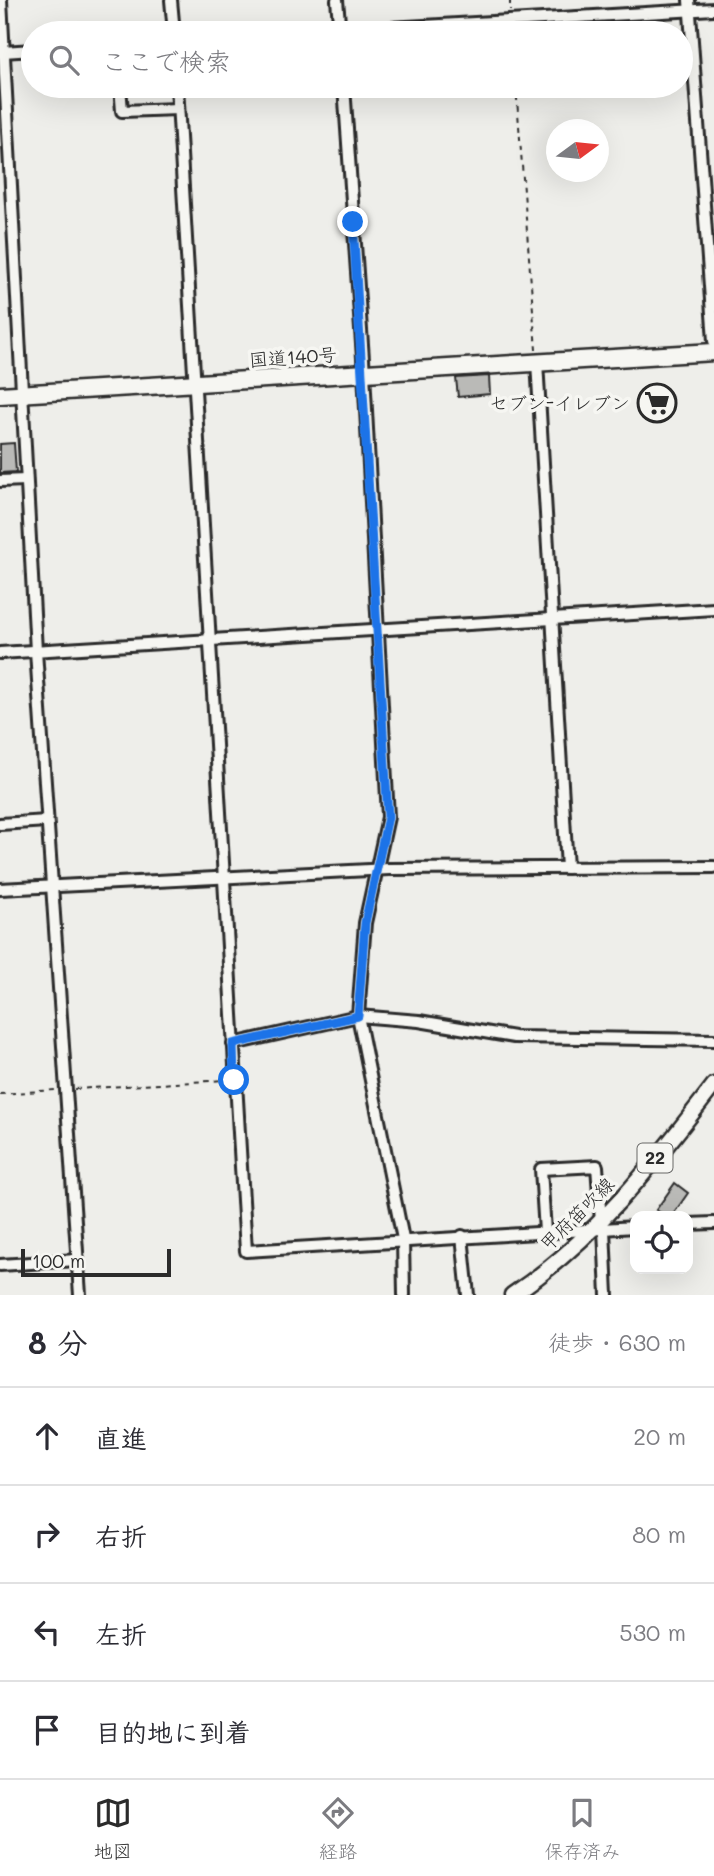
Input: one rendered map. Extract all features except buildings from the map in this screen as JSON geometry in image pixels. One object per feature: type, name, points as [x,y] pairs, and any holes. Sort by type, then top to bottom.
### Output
[{"type":"highway","name":"国道140号","points":[[0,395],[714,352]]},
{"type":"main road","name":"甲府笛吹線","points":[[512,1295],[546,1272],[600,1227],[714,1085]]},
{"type":"street","points":[[1,0],[6,221],[22,394],[36,651],[80,1295]]},
{"type":"street","points":[[172,0],[173,21]]},
{"type":"street","points":[[337,0],[339,21]]},
{"type":"street","points":[[482,21],[689,5],[714,9]]},
{"type":"street","points":[[2,48],[21,49]]},
{"type":"street","points":[[693,59],[714,341]]},
{"type":"street","points":[[120,98],[121,111],[178,109]]},
{"type":"street","points":[[178,98],[246,1251],[403,1239],[630,1227]]},
{"type":"street","points":[[345,98],[364,373],[388,817],[365,923],[358,1016],[403,1239],[404,1295]]},
{"type":"street","points":[[537,362],[567,868]]},
{"type":"street","points":[[0,481],[26,480]]},
{"type":"street","points":[[0,653],[714,609]]},
{"type":"street","points":[[0,824],[47,821]]},
{"type":"street","points":[[0,889],[377,872],[714,867]]},
{"type":"street","points":[[233,1044],[358,1016],[419,1021],[514,1037],[714,1040]]},
{"type":"street","points":[[545,1232],[541,1169],[597,1166],[607,1295]]},
{"type":"street","points":[[693,1224],[714,1223]]},
{"type":"street","points":[[463,1236],[468,1295]]},
{"type":"street","points":[[0,1265],[77,1260]]},
{"type":"path","points":[[517,98],[537,362]]},
{"type":"path","points":[[0,1094],[234,1080]]},
{"type":"place","name":"セブン-イレブン","points":[[657,403]]},
{"type":"route","points":[[234,1080],[233,1044],[358,1016],[365,923],[388,817],[364,373],[353,222]]}]
